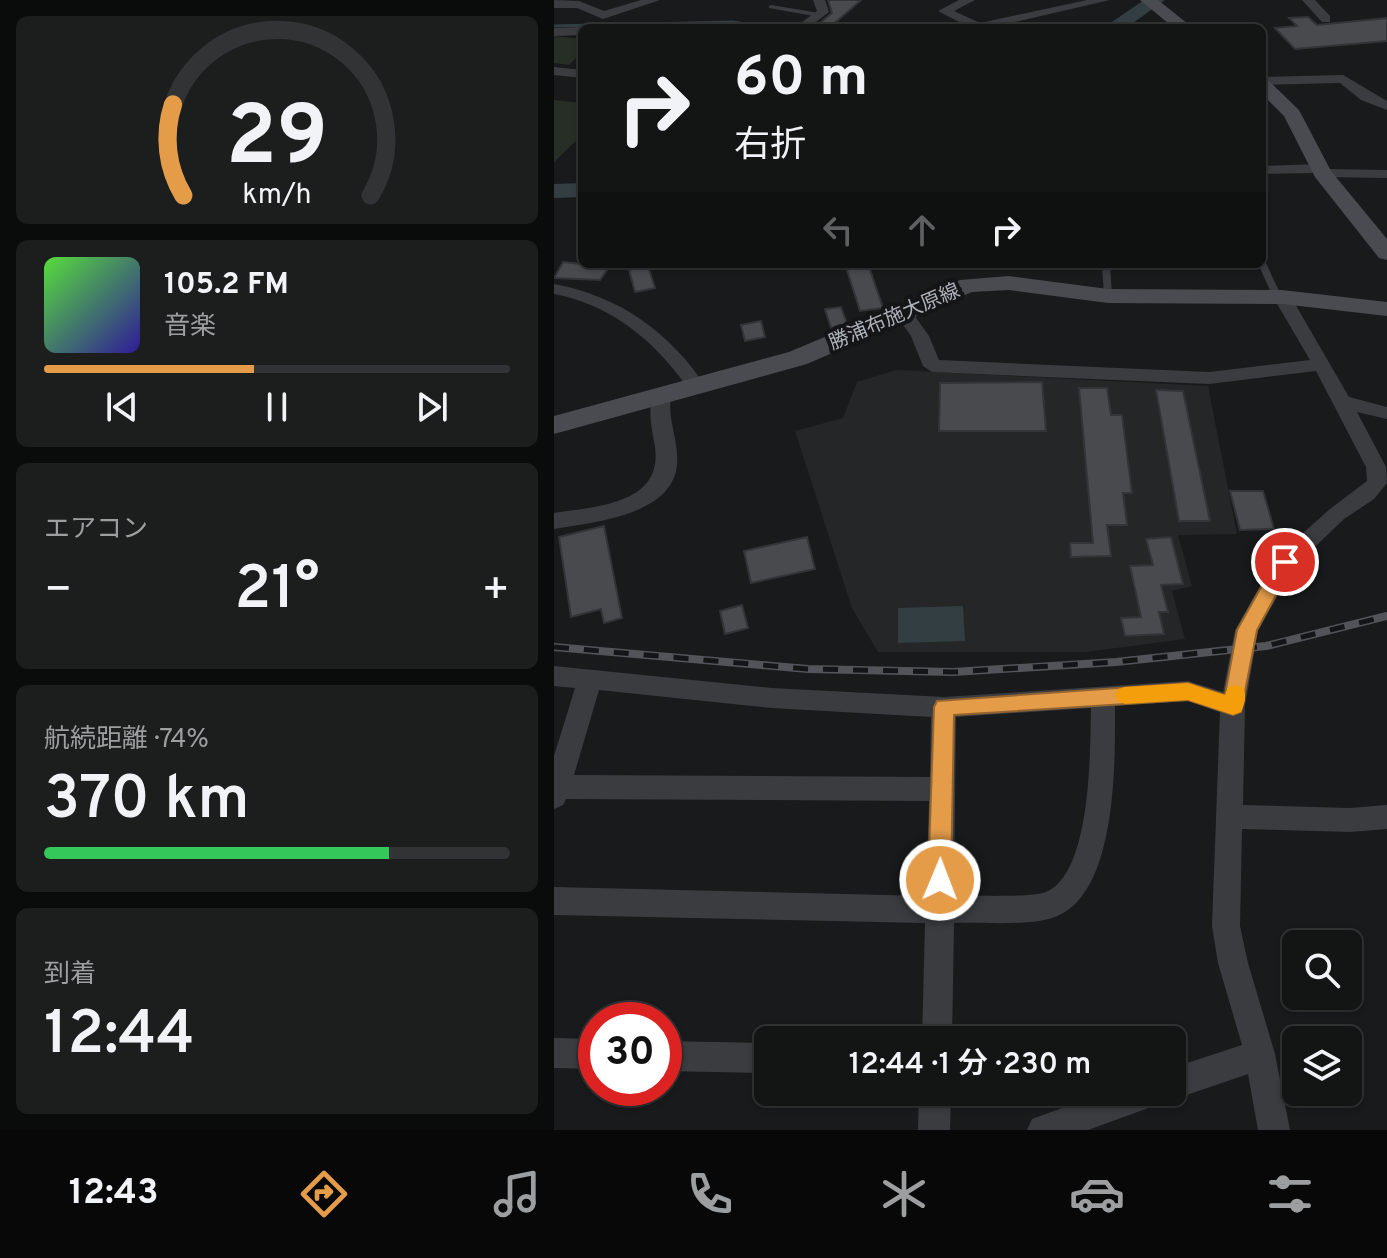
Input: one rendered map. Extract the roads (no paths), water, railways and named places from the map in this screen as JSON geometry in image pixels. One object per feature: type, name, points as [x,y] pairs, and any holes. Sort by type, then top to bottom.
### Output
[{"type":"main road","points":[[1154,4],[1180,24]]},
{"type":"main road","points":[[1266,87],[1292,114],[1321,170],[1387,253]]},
{"type":"main road","name":"勝浦布施大原線","points":[[554,425],[798,358],[952,289],[989,282],[1108,296],[1282,297],[1387,309]]},
{"type":"street","points":[[554,4],[579,5],[603,15],[654,0]]},
{"type":"street","points":[[806,24],[823,12],[819,0]]},
{"type":"street","points":[[969,0],[944,11],[969,24]]},
{"type":"street","points":[[989,24],[1104,0]]},
{"type":"street","points":[[1308,0],[1326,19]]},
{"type":"street","points":[[554,32],[578,31]]},
{"type":"street","points":[[554,71],[578,74]]},
{"type":"street","points":[[1266,83],[1343,79],[1366,97],[1387,106]]},
{"type":"street","points":[[1266,170],[1321,170],[1385,176]]},
{"type":"street","points":[[554,289],[612,307],[662,344],[682,364],[697,387]]},
{"type":"street","points":[[1274,1130],[1260,1054],[1233,963],[1226,926],[1233,706],[1247,630],[1285,562],[1337,514],[1367,494],[1377,483],[1376,467],[1322,364],[1282,297]]},
{"type":"street","points":[[903,312],[920,336],[932,366],[1209,378],[1322,364]]},
{"type":"street","points":[[554,521],[627,506],[649,495],[661,482],[667,465],[658,415],[662,396]]},
{"type":"street","points":[[1342,402],[1387,413]]},
{"type":"street","points":[[554,676],[772,698],[944,707],[1188,691],[1233,706]]},
{"type":"street","points":[[590,680],[556,792],[942,789]]},
{"type":"street","points":[[554,901],[939,910],[1049,906],[1064,900],[1079,880],[1101,800],[1103,697]]},
{"type":"street","points":[[937,1026],[944,707]]},
{"type":"street","points":[[1228,817],[1350,820],[1387,817]]},
{"type":"street","points":[[554,1053],[578,1054]]},
{"type":"street","points":[[1186,1079],[1260,1054]]},
{"type":"street","points":[[682,1056],[754,1058]]},
{"type":"street","points":[[934,1130],[935,1106]]},
{"type":"street","points":[[1043,1130],[1111,1106]]},
{"type":"lane","points":[[771,7],[819,15]]},
{"type":"lane","points":[[1106,268],[1108,296]]},
{"type":"lane","points":[[1264,268],[1274,290],[1282,297]]},
{"type":"waterway","points":[[1120,24],[1156,0]]},
{"type":"waterway","points":[[644,24],[746,24]]},
{"type":"waterway","points":[[554,26],[578,25]]},
{"type":"waterway","points":[[554,191],[578,190]]},
{"type":"railway","points":[[554,647],[808,669],[953,672],[1116,662],[1266,646],[1387,616]]}]
